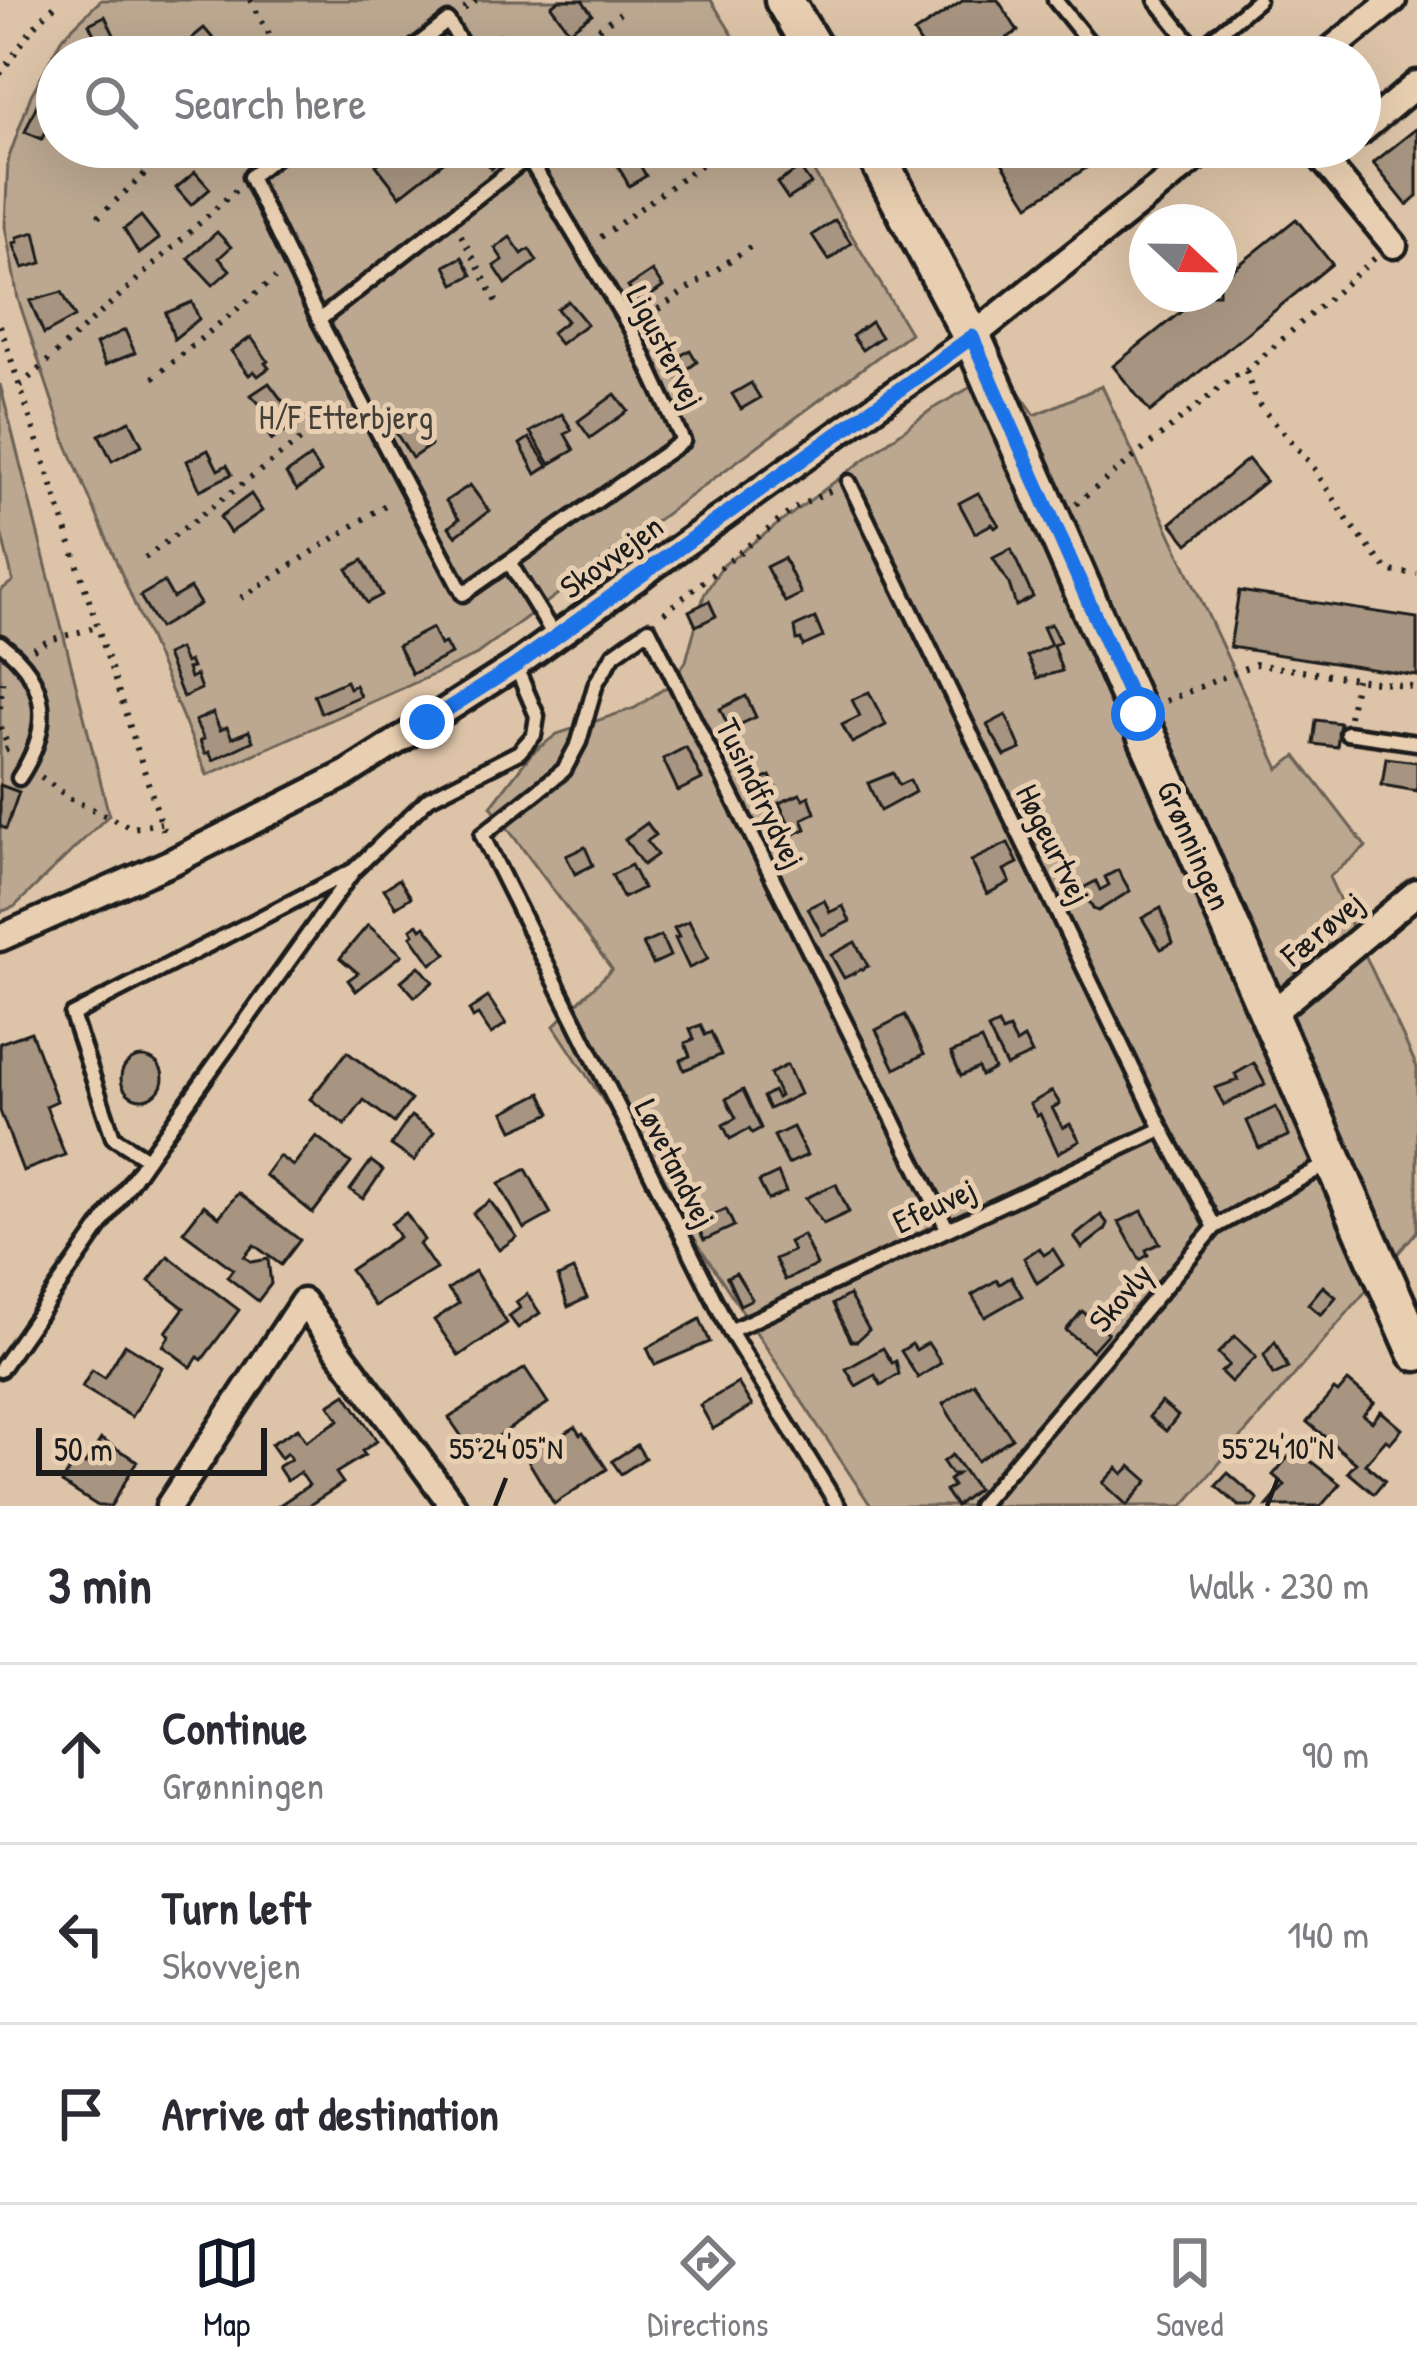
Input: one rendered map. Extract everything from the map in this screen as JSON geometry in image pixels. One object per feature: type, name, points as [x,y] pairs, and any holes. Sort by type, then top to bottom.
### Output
[{"type":"main road","points":[[784,0],[805,36]]},
{"type":"main road","name":"Grønningen","points":[[883,168],[972,337],[1417,1352]]},
{"type":"street","points":[[1349,36],[1394,0]]},
{"type":"street","points":[[1381,114],[1417,84]]},
{"type":"street","name":"Skovvejen","points":[[0,938],[174,861],[346,774],[515,666],[972,337],[1166,168]]},
{"type":"street","points":[[1339,168],[1394,245]]},
{"type":"street","name":"Færøvej","points":[[1270,1015],[1417,892]]},
{"type":"street","points":[[170,1506],[304,1302],[453,1506]]},
{"type":"lane","points":[[1055,0],[1084,36]]},
{"type":"lane","points":[[1156,0],[1184,36]]},
{"type":"lane","points":[[1214,36],[1258,0]]},
{"type":"lane","points":[[429,36],[448,21],[457,36]]},
{"type":"lane","points":[[250,177],[261,168]]},
{"type":"lane","name":"Ligustervej","points":[[319,320],[506,168]]},
{"type":"lane","name":"Ligustervej","points":[[250,177],[319,320],[463,594],[683,441],[631,328],[535,168]]},
{"type":"lane","name":"Høgeurtvej","points":[[850,482],[1162,1129],[1216,1227]]},
{"type":"lane","points":[[509,562],[555,638]]},
{"type":"lane","name":"Løvetandvej","points":[[650,629],[614,654],[564,770],[482,835],[730,1331],[838,1506]]},
{"type":"lane","name":"Tusindfrydvej","points":[[650,629],[947,1228]]},
{"type":"lane","points":[[0,643],[19,657],[41,700],[38,750],[23,772]]},
{"type":"lane","points":[[0,1370],[354,870],[429,798],[528,744],[538,716],[515,666]]},
{"type":"lane","points":[[1347,733],[1417,743]]},
{"type":"lane","points":[[147,1159],[113,1137],[72,1015],[354,870]]},
{"type":"lane","name":"Efeuvej","points":[[730,1331],[1162,1129]]},
{"type":"lane","name":"Skovly","points":[[979,1506],[1216,1227],[1334,1161]]},
{"type":"path","points":[[0,74],[60,0]]},
{"type":"path","points":[[250,0],[270,36]]},
{"type":"path","points":[[589,36],[620,14]]},
{"type":"path","points":[[98,217],[151,168]]},
{"type":"path","points":[[584,250],[696,168]]},
{"type":"path","points":[[20,386],[250,177]]},
{"type":"path","points":[[451,216],[500,306]]},
{"type":"path","points":[[631,328],[753,245]]},
{"type":"path","points":[[1053,522],[1246,371],[1333,296],[1335,289],[1394,245]]},
{"type":"path","points":[[153,378],[292,264]]},
{"type":"path","points":[[0,325],[174,861]]},
{"type":"path","points":[[1246,371],[1255,400],[1312,465],[1388,571],[1417,574]]},
{"type":"path","points":[[145,558],[358,396]]},
{"type":"path","points":[[650,629],[796,508],[850,482]]},
{"type":"path","points":[[241,598],[408,490]]},
{"type":"path","points":[[19,657],[50,640],[97,627]]},
{"type":"path","points":[[1138,714],[1255,664],[1417,688]]},
{"type":"path","points":[[0,708],[4,669]]},
{"type":"path","points":[[1347,733],[1356,679]]},
{"type":"path","points":[[0,727],[9,748],[0,752]]},
{"type":"path","points":[[23,772],[132,828],[161,823]]},
{"type":"green space","name":"H/F Etterbjerg","points":[[101,0],[711,0],[733,36],[64,36]]},
{"type":"green space","name":"H/F Etterbjerg","points":[[36,86],[36,168],[812,168],[910,333],[473,657],[207,775],[67,445],[18,299],[5,226],[8,160]]},
{"type":"green space","points":[[1003,369],[1035,415],[1102,386],[1279,769],[1296,756],[1366,847],[1329,877],[1417,1067],[1417,1231],[1183,1506],[871,1506],[554,1026],[612,969],[491,806],[531,754],[557,734],[635,708],[671,684],[686,661],[704,595],[722,566],[932,409]]},
{"type":"green space","points":[[0,384],[109,815],[14,907],[0,912],[0,591],[13,581],[0,528]]},
{"type":"building","points":[[559,0],[582,0],[592,14],[569,31],[551,6]]},
{"type":"building","points":[[964,0],[998,0],[1018,31],[1010,36],[914,33]]},
{"type":"building","points":[[105,16],[115,36],[95,36],[89,24]]},
{"type":"building","points":[[36,107],[36,137],[25,132]]},
{"type":"building","points":[[1417,128],[1417,196],[1407,205],[1377,168],[1381,168],[1381,157]]},
{"type":"building","points":[[378,168],[436,168],[400,196]]},
{"type":"building","points":[[619,168],[642,168],[646,176],[629,186]]},
{"type":"building","points":[[800,168],[811,184],[788,199],[777,183]]},
{"type":"building","points":[[1005,168],[1086,168],[1029,205]]},
{"type":"building","points":[[195,172],[210,189],[191,205],[176,188]]},
{"type":"building","points":[[141,216],[159,239],[139,254],[124,229]]},
{"type":"building","points":[[1296,219],[1332,264],[1150,412],[1113,366],[1180,312],[1237,312],[1237,267]]},
{"type":"building","points":[[835,220],[851,243],[829,260],[812,235]]},
{"type":"building","points":[[35,232],[42,263],[23,268],[13,243]]},
{"type":"building","points":[[217,232],[231,247],[219,258],[230,270],[213,285],[188,258]]},
{"type":"building","points":[[510,237],[522,254],[529,249],[537,261],[506,284],[494,266],[503,260],[495,248]]},
{"type":"building","points":[[462,257],[472,275],[454,284],[445,266]]},
{"type":"building","points":[[652,271],[663,287],[640,303],[628,287]]},
{"type":"building","points":[[62,292],[75,317],[44,334],[30,301]]},
{"type":"building","points":[[568,301],[587,324],[560,344],[551,333],[567,321],[557,309]]},
{"type":"building","points":[[192,302],[199,319],[174,339],[166,313]]},
{"type":"building","points":[[871,322],[881,337],[862,350],[852,336]]},
{"type":"building","points":[[125,330],[135,353],[105,365],[96,344]]},
{"type":"building","points":[[251,337],[268,361],[269,368],[258,376],[254,371],[249,375],[231,351]]},
{"type":"building","points":[[690,350],[697,362],[676,378],[667,364]]},
{"type":"building","points":[[269,383],[298,422],[272,440],[262,426],[273,418],[251,395]]},
{"type":"building","points":[[751,383],[760,398],[741,409],[732,394]]},
{"type":"building","points":[[615,394],[628,411],[590,438],[578,421]]},
{"type":"building","points":[[562,414],[572,430],[565,434],[574,450],[550,464],[530,432]]},
{"type":"building","points":[[415,420],[431,445],[412,458],[396,433]]},
{"type":"building","points":[[130,421],[142,445],[112,461],[99,435]]},
{"type":"building","points":[[529,438],[548,466],[536,474],[520,444]]},
{"type":"building","points":[[208,450],[218,470],[227,465],[232,474],[200,490],[187,461]]},
{"type":"building","points":[[310,457],[321,473],[297,490],[286,474]]},
{"type":"building","points":[[1248,459],[1266,481],[1188,544],[1171,523]]},
{"type":"building","points":[[470,485],[489,511],[456,536],[449,527],[459,519],[446,501]]},
{"type":"building","points":[[978,493],[999,525],[975,533],[959,503]]},
{"type":"building","points":[[251,494],[262,511],[230,533],[220,517]]},
{"type":"building","points":[[1011,549],[1033,597],[1016,606],[993,558]]},
{"type":"building","points":[[784,558],[801,594],[785,602],[766,567]]},
{"type":"building","points":[[363,560],[382,595],[367,603],[347,569]]},
{"type":"building","points":[[164,582],[173,598],[190,588],[200,604],[159,628],[140,596]]},
{"type":"building","points":[[1239,591],[1417,618],[1417,676],[1230,647]]},
{"type":"building","points":[[709,601],[716,616],[696,626],[689,611]]},
{"type":"building","points":[[815,618],[823,637],[803,646],[795,627]]},
{"type":"building","points":[[1051,624],[1060,642],[1053,645],[1062,671],[1037,678],[1027,656],[1051,645],[1043,627]]},
{"type":"building","points":[[432,628],[451,654],[412,674],[398,646]]},
{"type":"building","points":[[179,649],[192,668],[187,669],[190,678],[196,675],[201,689],[183,697],[166,655]]},
{"type":"building","points":[[346,681],[349,688],[355,685],[360,696],[321,713],[314,695]]},
{"type":"building","points":[[869,692],[886,725],[852,743],[842,725],[860,716],[852,700]]},
{"type":"building","points":[[746,696],[756,717],[730,729],[720,709]]},
{"type":"building","points":[[213,713],[220,730],[227,727],[232,738],[249,731],[253,741],[213,760],[209,752],[205,754],[195,721]]},
{"type":"building","points":[[1006,715],[1021,749],[1005,756],[987,725]]},
{"type":"building","points":[[1316,720],[1340,723],[1337,747],[1313,744]]},
{"type":"building","points":[[686,747],[702,779],[678,791],[663,759]]},
{"type":"building","points":[[1386,758],[1417,762],[1417,791],[1382,785]]},
{"type":"building","points":[[893,773],[899,785],[910,780],[915,792],[880,811],[868,783]]},
{"type":"building","points":[[770,776],[778,792],[756,804],[747,788]]},
{"type":"building","points":[[0,785],[19,792],[6,829],[0,826]]},
{"type":"building","points":[[800,794],[803,799],[809,796],[815,813],[802,819],[806,829],[794,834],[779,803]]},
{"type":"building","points":[[647,823],[656,835],[647,841],[657,855],[643,865],[625,839]]},
{"type":"building","points":[[1008,843],[1018,863],[1004,870],[1010,882],[987,894],[971,861]]},
{"type":"building","points":[[585,847],[593,865],[575,874],[566,856]]},
{"type":"building","points":[[631,865],[643,888],[623,898],[612,875]]},
{"type":"building","points":[[1118,870],[1130,891],[1098,911],[1093,909],[1083,888],[1096,881],[1100,890],[1109,885],[1105,877]]},
{"type":"building","points":[[399,879],[411,897],[396,907],[384,889]]},
{"type":"building","points":[[824,900],[830,912],[843,906],[850,921],[822,935],[808,908]]},
{"type":"building","points":[[1161,908],[1173,943],[1161,949],[1142,918]]},
{"type":"building","points":[[689,921],[708,959],[689,968],[674,928]]},
{"type":"building","points":[[418,924],[421,929],[425,926],[447,954],[431,964],[411,936]]},
{"type":"building","points":[[368,925],[402,955],[356,991],[348,980],[358,973],[340,958]]},
{"type":"building","points":[[661,936],[670,956],[653,964],[643,944]]},
{"type":"building","points":[[855,942],[868,966],[844,978],[831,955]]},
{"type":"building","points":[[419,966],[433,982],[415,997],[401,981]]},
{"type":"building","points":[[488,997],[506,1024],[491,1034],[469,1010]]},
{"type":"building","points":[[905,1015],[924,1054],[895,1069],[876,1030]]},
{"type":"building","points":[[998,1024],[1002,1032],[1009,1029],[1016,1043],[1024,1038],[1032,1054],[1006,1066],[988,1029]]},
{"type":"building","points":[[701,1025],[705,1035],[711,1032],[721,1055],[684,1070],[680,1060],[690,1056],[685,1043],[694,1039],[690,1029]]},
{"type":"building","points":[[31,1032],[57,1101],[46,1106],[65,1155],[23,1171],[0,1111],[0,1043]]},
{"type":"building","points":[[981,1040],[994,1069],[981,1076],[978,1068],[961,1076],[951,1053]]},
{"type":"building","points":[[347,1052],[411,1100],[394,1123],[364,1100],[345,1125],[310,1099]]},
{"type":"building","points":[[142,1057],[157,1063],[163,1078],[157,1093],[142,1099],[127,1093],[121,1078],[127,1063]]},
{"type":"building","points":[[1254,1063],[1265,1084],[1224,1105],[1215,1088],[1238,1080],[1235,1074]]},
{"type":"building","points":[[787,1065],[800,1094],[769,1109],[763,1097],[773,1091],[780,1096],[770,1074]]},
{"type":"building","points":[[743,1090],[761,1128],[730,1139],[723,1125],[736,1118],[726,1099]]},
{"type":"building","points":[[1052,1091],[1060,1104],[1052,1108],[1063,1128],[1070,1124],[1080,1141],[1058,1153],[1040,1114],[1030,1104]]},
{"type":"building","points":[[541,1093],[551,1113],[513,1130],[504,1112]]},
{"type":"building","points":[[1276,1107],[1289,1136],[1259,1148],[1247,1121]]},
{"type":"building","points":[[411,1116],[434,1132],[414,1161],[391,1145]]},
{"type":"building","points":[[793,1127],[807,1155],[788,1164],[774,1136]]},
{"type":"building","points":[[316,1136],[351,1163],[313,1213],[265,1175],[279,1156],[293,1166]]},
{"type":"building","points":[[371,1161],[383,1170],[363,1199],[350,1190]]},
{"type":"building","points":[[526,1169],[551,1214],[524,1229],[499,1184]]},
{"type":"building","points":[[778,1173],[786,1192],[768,1200],[759,1182]]},
{"type":"building","points":[[836,1184],[849,1212],[823,1224],[806,1198]]},
{"type":"building","points":[[238,1193],[300,1240],[281,1265],[254,1245],[244,1257],[252,1262],[268,1259],[271,1284],[258,1301],[227,1277],[233,1269],[183,1232],[204,1205],[219,1217]]},
{"type":"building","points":[[490,1201],[517,1237],[499,1250],[473,1213]]},
{"type":"building","points":[[726,1209],[734,1226],[704,1240],[696,1223]]},
{"type":"building","points":[[1142,1211],[1160,1243],[1146,1250],[1148,1255],[1140,1260],[1119,1222]]},
{"type":"building","points":[[406,1213],[436,1269],[375,1306],[350,1270],[399,1237],[391,1224]]},
{"type":"building","points":[[1101,1215],[1108,1224],[1105,1230],[1082,1248],[1074,1237]]},
{"type":"building","points":[[803,1235],[817,1265],[785,1280],[775,1259],[793,1251],[789,1242]]},
{"type":"building","points":[[1039,1248],[1044,1255],[1053,1249],[1063,1265],[1037,1283],[1024,1258]]},
{"type":"building","points":[[168,1256],[239,1310],[202,1360],[198,1357],[191,1367],[163,1346],[170,1335],[166,1332],[184,1308],[149,1281]]},
{"type":"building","points":[[573,1270],[587,1298],[568,1307],[558,1277]]},
{"type":"building","points":[[475,1271],[507,1323],[459,1356],[434,1320],[459,1303],[448,1289]]},
{"type":"building","points":[[736,1273],[752,1299],[740,1305],[727,1277]]},
{"type":"building","points":[[1011,1277],[1022,1296],[985,1317],[972,1295]]},
{"type":"building","points":[[1323,1286],[1336,1297],[1321,1315],[1308,1304]]},
{"type":"building","points":[[527,1294],[540,1313],[518,1328],[509,1316]]},
{"type":"building","points":[[849,1295],[869,1330],[857,1341],[851,1341],[833,1304]]},
{"type":"building","points":[[1082,1311],[1108,1333],[1092,1351],[1066,1330]]},
{"type":"building","points":[[700,1319],[710,1342],[655,1365],[647,1348]]},
{"type":"building","points":[[1235,1336],[1256,1357],[1231,1382],[1221,1372],[1229,1365],[1218,1353]]},
{"type":"building","points":[[1275,1342],[1288,1368],[1273,1375],[1264,1355]]},
{"type":"building","points":[[928,1343],[941,1363],[918,1378],[901,1351]]},
{"type":"building","points":[[125,1344],[162,1367],[132,1417],[82,1387],[92,1370],[105,1378]]},
{"type":"building","points":[[883,1348],[892,1363],[896,1361],[899,1374],[881,1385],[875,1375],[856,1386],[846,1369]]},
{"type":"building","points":[[525,1368],[548,1403],[473,1453],[449,1418]]},
{"type":"building","points":[[1348,1381],[1374,1403],[1363,1415],[1372,1422],[1381,1411],[1402,1429],[1365,1464],[1385,1481],[1374,1494],[1348,1472],[1356,1463],[1307,1422]]},
{"type":"building","points":[[738,1383],[752,1406],[713,1429],[700,1405]]},
{"type":"building","points":[[974,1383],[1012,1438],[977,1461],[943,1404]]},
{"type":"building","points":[[346,1394],[377,1441],[362,1451],[365,1455],[336,1473],[343,1483],[308,1506],[278,1506],[309,1485],[300,1472],[287,1481],[278,1467],[291,1459],[287,1453],[281,1458],[271,1444],[298,1428],[306,1441],[339,1420],[329,1405]]},
{"type":"building","points":[[1161,1402],[1178,1416],[1166,1431],[1149,1417]]},
{"type":"building","points":[[575,1427],[607,1469],[554,1504],[523,1452],[544,1438],[548,1444]]},
{"type":"building","points":[[101,1439],[137,1461],[111,1506],[98,1506],[62,1483],[76,1459],[85,1464]]},
{"type":"building","points":[[637,1445],[645,1458],[621,1474],[612,1461]]},
{"type":"building","points":[[1295,1449],[1340,1484],[1321,1506],[1267,1506],[1285,1485],[1273,1475]]},
{"type":"building","points":[[952,1455],[977,1489],[956,1506],[945,1491],[953,1486],[949,1480],[957,1474],[951,1474],[943,1462]]},
{"type":"building","points":[[1131,1466],[1148,1481],[1127,1505],[1103,1483],[1117,1468],[1123,1474]]},
{"type":"building","points":[[1228,1473],[1258,1499],[1253,1506],[1239,1506],[1216,1486]]},
{"type":"route","points":[[427,722],[515,666],[972,337],[1138,714]]}]
